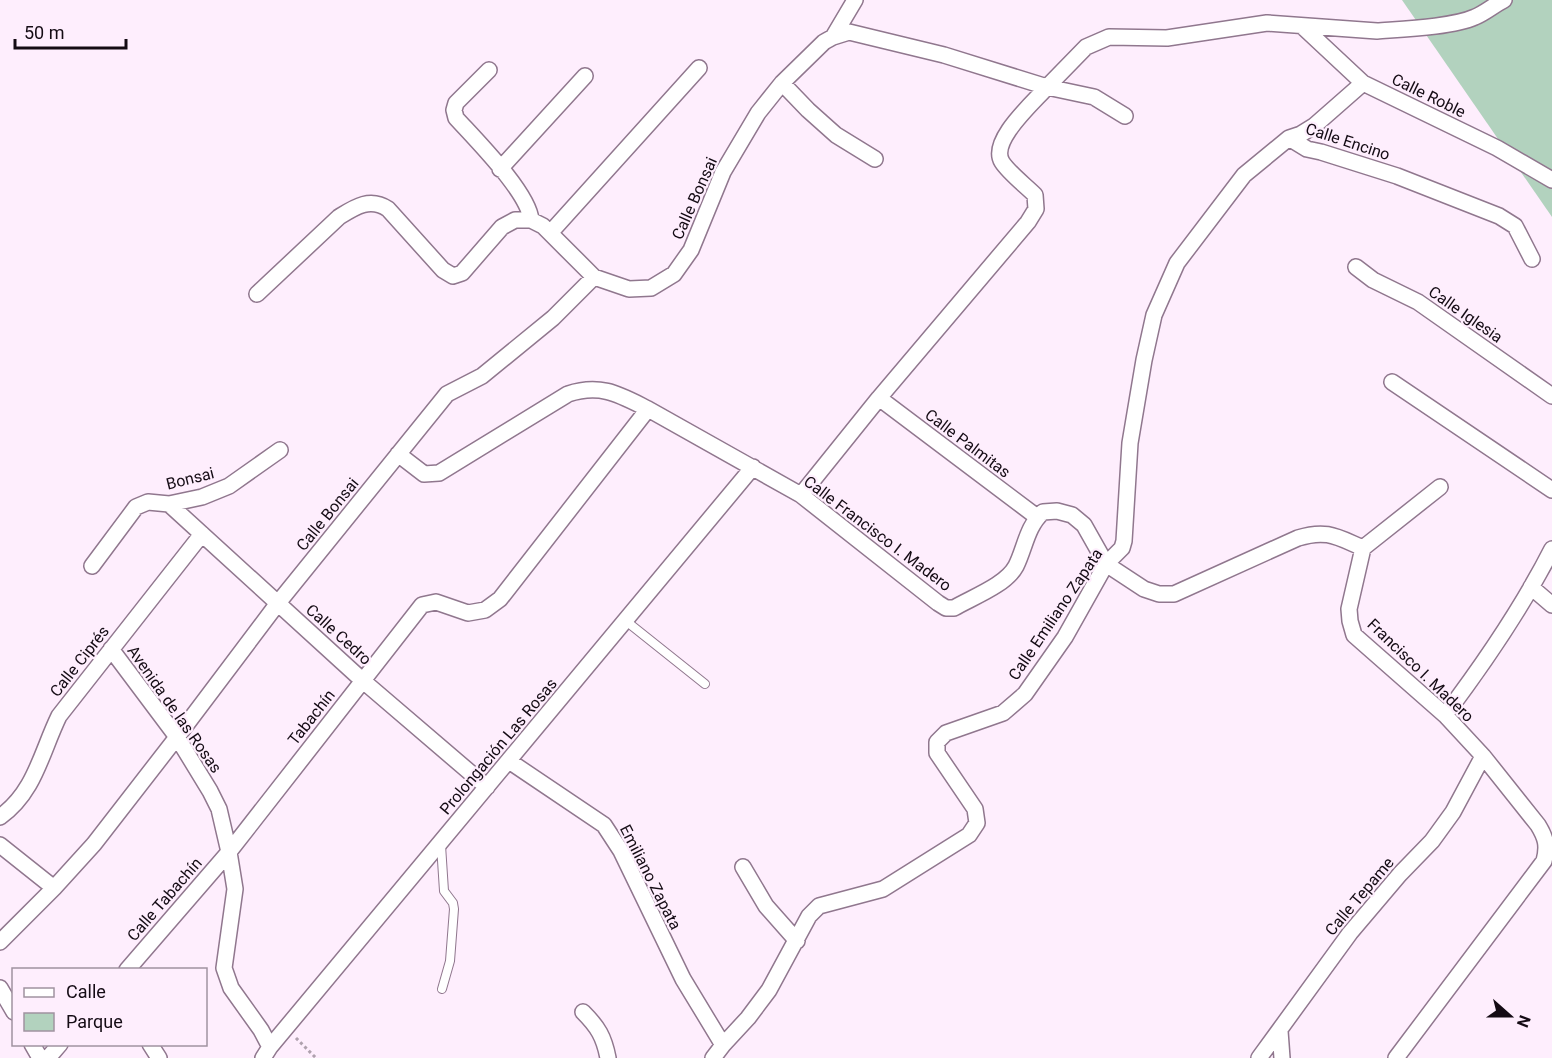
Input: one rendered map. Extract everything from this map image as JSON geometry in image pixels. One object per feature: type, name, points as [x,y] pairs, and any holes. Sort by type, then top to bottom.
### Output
[{"type":"street","points":[[833,37],[855,0]]},
{"type":"street","points":[[801,495],[879,398],[1028,222],[1036,209],[1035,195],[1001,161],[999,147],[1007,132],[1086,47],[1109,37],[1167,38],[1267,23],[1377,31],[1396,30],[1463,21],[1477,16],[1503,0]]},
{"type":"street","name":"Calle Roble","points":[[1302,26],[1363,83],[1497,148],[1552,180]]},
{"type":"street","points":[[833,37],[849,33],[945,55],[1047,87],[1094,97],[1125,116]]},
{"type":"street","name":"Calle Bonsai","points":[[0,942],[94,844],[278,603],[447,394],[482,376],[553,318],[594,277],[629,289],[651,288],[674,274],[691,250],[723,172],[758,113],[782,83],[824,42],[833,37]]},
{"type":"street","points":[[551,232],[699,68]]},
{"type":"street","points":[[489,70],[456,103],[454,111],[456,118],[527,204],[531,220]]},
{"type":"street","points":[[500,169],[585,76]]},
{"type":"street","points":[[782,83],[836,135],[875,159]]},
{"type":"street","name":"Calle Emiliano Zapata","points":[[713,1058],[769,990],[809,916],[819,906],[883,889],[969,835],[977,823],[975,809],[937,753],[937,742],[946,734],[1003,712],[1025,694],[1065,637],[1106,564],[1122,548],[1132,432],[1144,360],[1154,315],[1177,264],[1244,175],[1289,138],[1314,126],[1363,83]]},
{"type":"street","name":"Calle Encino","points":[[1289,138],[1307,149],[1396,176],[1499,216],[1515,226],[1532,260]]},
{"type":"street","points":[[257,294],[339,218],[353,208],[369,203],[379,203],[388,208],[443,270],[453,276],[462,273],[502,226],[515,220],[531,220],[551,232],[594,277]]},
{"type":"street","name":"Calle Iglesia","points":[[1356,267],[1373,280],[1418,302],[1552,396]]},
{"type":"street","points":[[1392,382],[1552,490]]},
{"type":"street","name":"Calle Francisco I. Madero","points":[[398,454],[424,474],[439,473],[568,394],[584,389],[602,389],[624,397],[801,495],[946,608],[954,608],[1008,577],[1016,567],[1037,517]]},
{"type":"street","name":"Calle Palmitas","points":[[879,398],[1037,517]]},
{"type":"street","name":"Tabachín","points":[[229,852],[422,605],[436,602],[468,613],[484,610],[500,599],[648,410]]},
{"type":"street","name":"Bonsai","points":[[92,566],[136,507],[148,502],[169,504],[202,497],[230,486],[280,450]]},
{"type":"street","name":"Prolongación Las Rosas","points":[[266,1052],[753,467]]},
{"type":"street","points":[[1037,517],[1042,512],[1058,511],[1072,515],[1084,525],[1106,564],[1144,588],[1159,594],[1174,594],[1315,532],[1331,535],[1363,548],[1440,487]]},
{"type":"street","name":"Calle Cedro","points":[[169,504],[362,680],[487,787]]},
{"type":"street","name":"Calle Ciprés","points":[[0,817],[12,809],[30,783],[44,757],[58,716],[202,534]]},
{"type":"street","name":"Francisco I. Madero","points":[[1363,548],[1350,609],[1350,621],[1354,635],[1445,715],[1483,756],[1538,825],[1550,849]]},
{"type":"street","points":[[1445,715],[1479,670],[1552,549]]},
{"type":"street","points":[[1531,587],[1552,605]]},
{"type":"street","name":"Avenida de las Rosas","points":[[111,649],[177,737],[219,809],[235,889],[224,968],[231,988],[261,1030],[266,1052]]},
{"type":"street","name":"Calle Tepame","points":[[1258,1058],[1350,933],[1400,874],[1432,842],[1453,812],[1483,756]]},
{"type":"street","name":"Emiliano Zapata","points":[[509,761],[604,825],[621,851],[683,979],[723,1045]]},
{"type":"street","points":[[0,845],[54,888]]},
{"type":"street","points":[[1396,1058],[1544,861],[1550,849]]},
{"type":"street","name":"Calle Tabachín","points":[[128,968],[229,852]]},
{"type":"street","points":[[743,867],[766,906],[796,941]]},
{"type":"street","points":[[0,988],[12,1009]]},
{"type":"street","points":[[583,1012],[598,1027],[606,1045],[608,1058]]},
{"type":"street","points":[[1280,1031],[1282,1058]]},
{"type":"street","points":[[48,1058],[58,1046]]},
{"type":"lane","points":[[626,621],[705,684]]},
{"type":"lane","points":[[441,843],[444,891],[453,903],[454,909],[450,961],[442,989]]},
{"type":"path","points":[[286,1029],[316,1058]]},
{"type":"green space","points":[[1402,0],[1552,0],[1552,217]]}]
